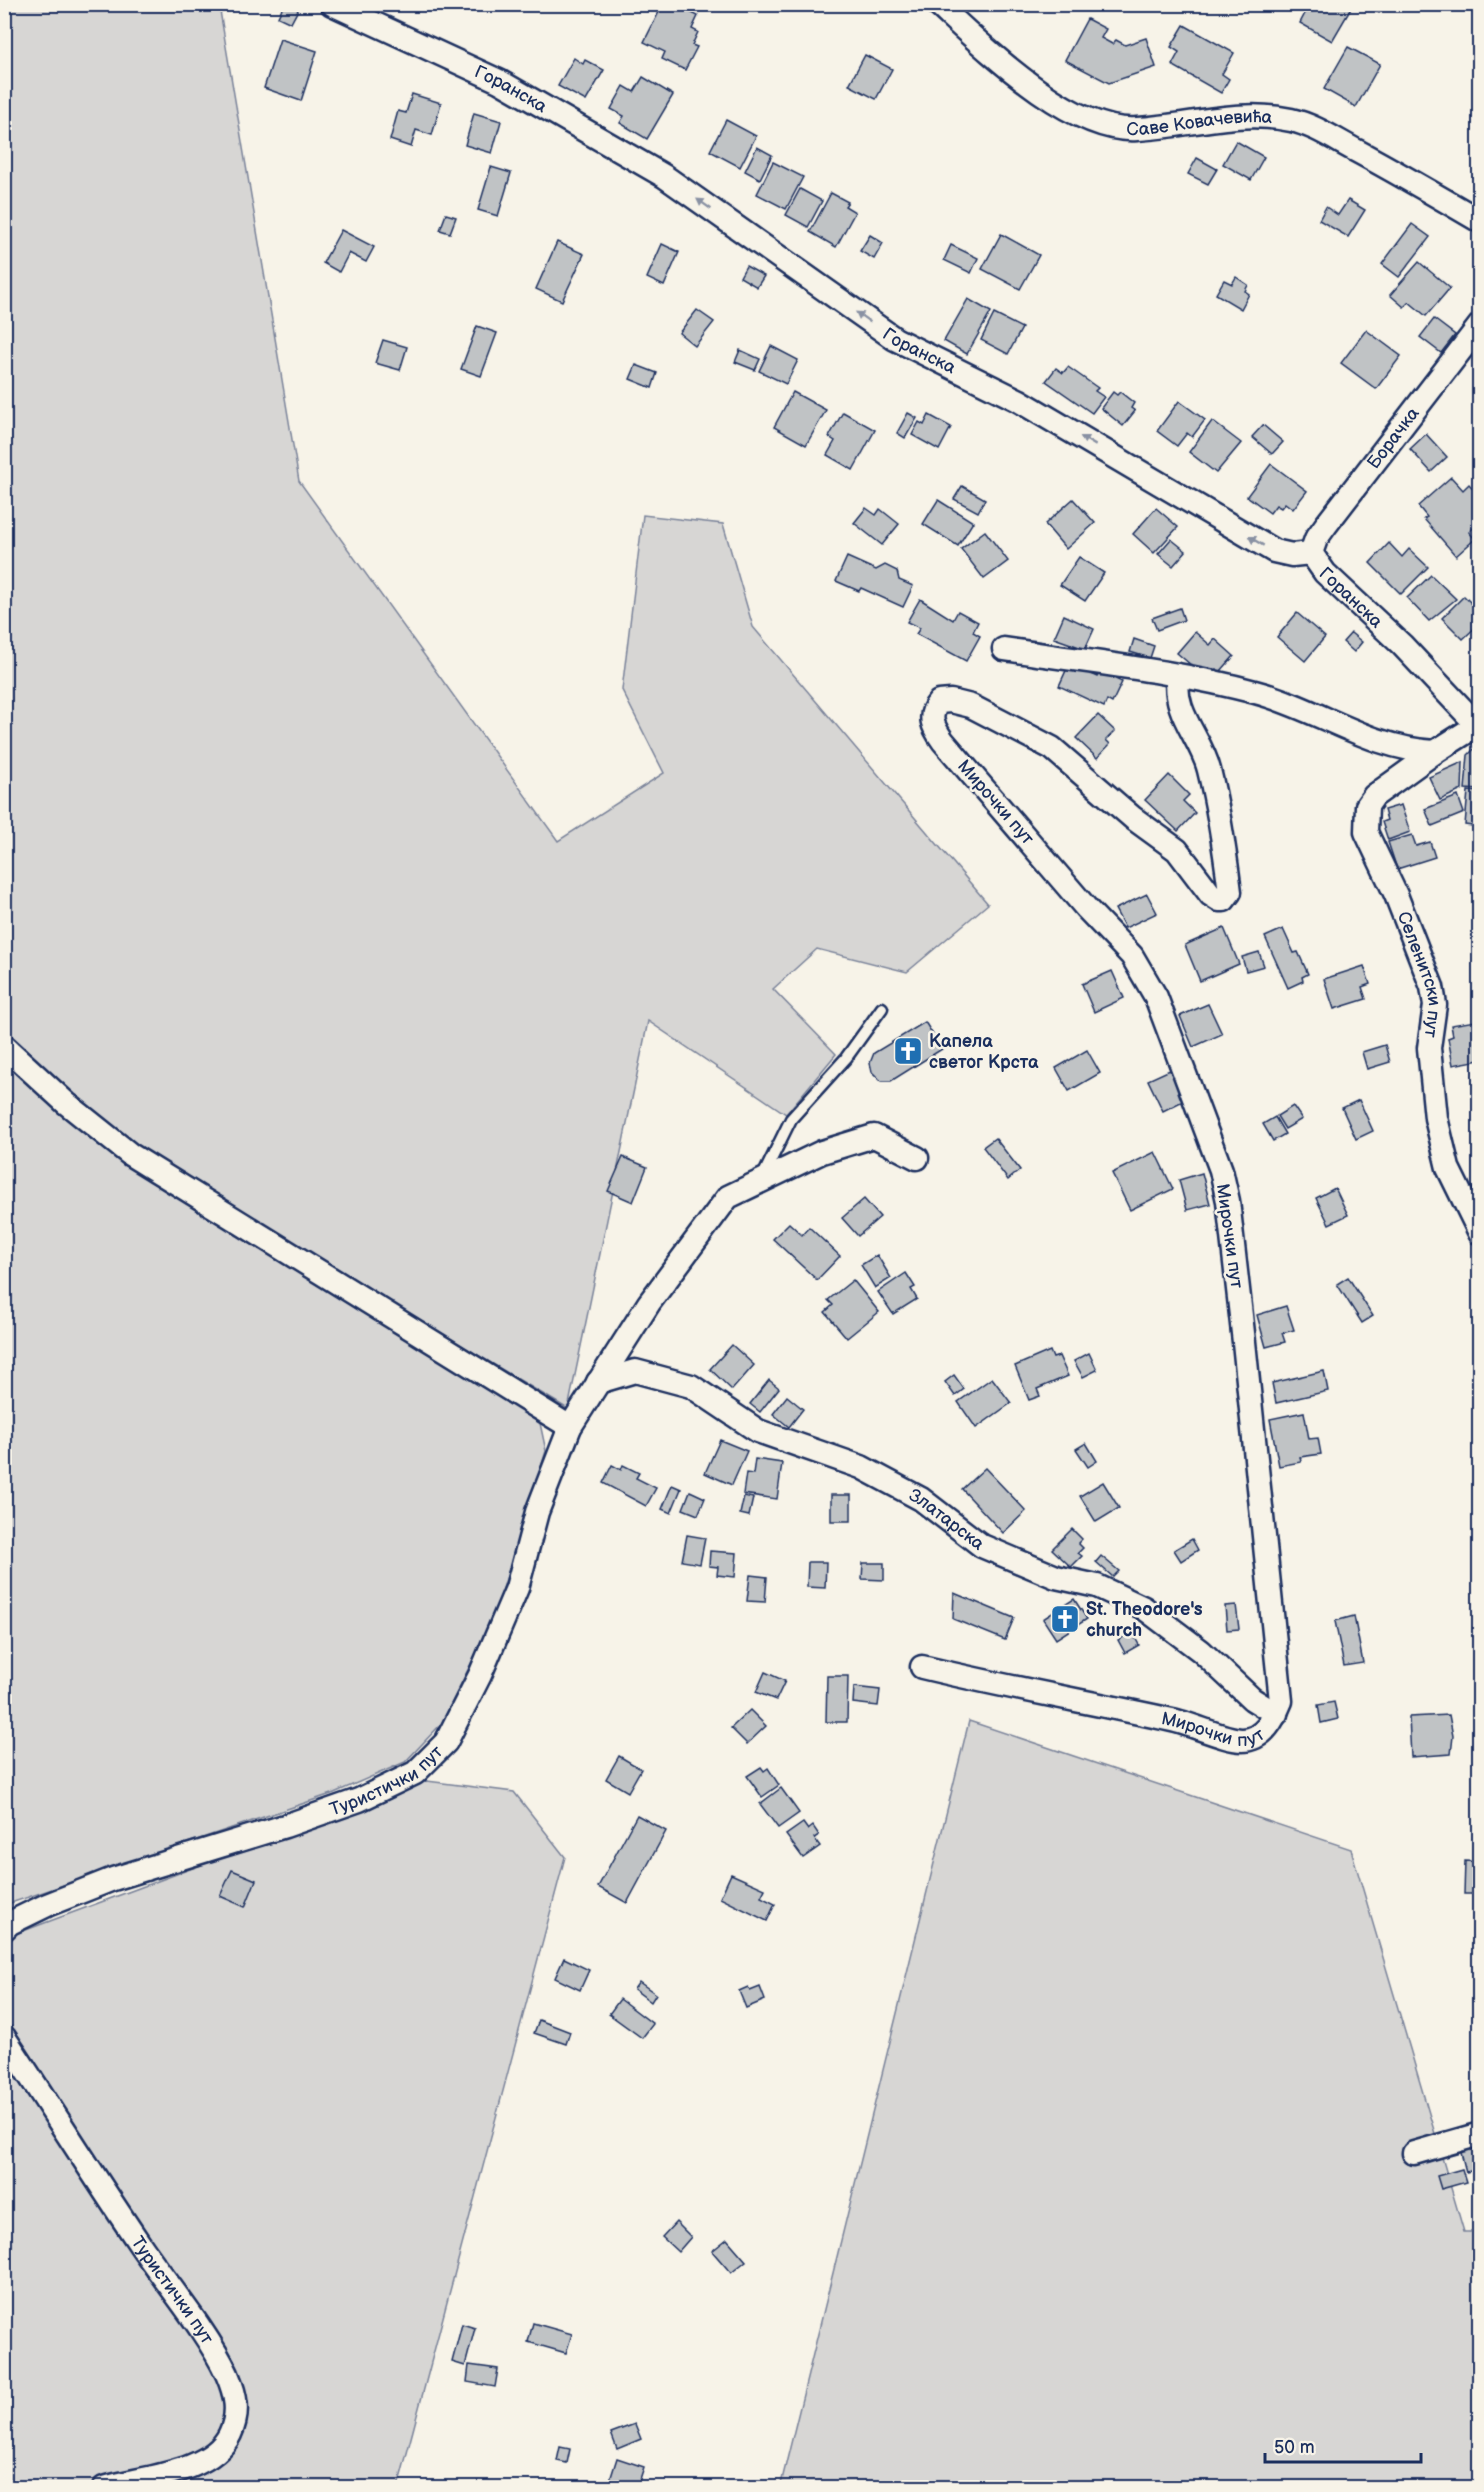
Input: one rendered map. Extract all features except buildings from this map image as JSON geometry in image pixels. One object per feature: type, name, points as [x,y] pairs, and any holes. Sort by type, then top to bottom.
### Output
[{"type":"street","name":"Горанска","points":[[332,4],[499,81],[664,176],[895,339],[1018,400],[1274,551],[1292,555],[1311,553],[1325,573],[1402,645],[1478,727]]},
{"type":"street","name":"Саве Ковачевића","points":[[937,4],[1059,105],[1109,128],[1138,129],[1241,114],[1294,120],[1384,166],[1479,221]]},
{"type":"street","name":"Борачка","points":[[1311,553],[1316,539],[1326,525],[1479,325]]},
{"type":"street","points":[[1004,649],[1178,676],[1257,692],[1394,746],[1435,752]]},
{"type":"street","name":"Мирочки пут","points":[[922,1667],[1014,1689],[1176,1720],[1242,1740],[1257,1737],[1276,1714],[1281,1701],[1277,1641],[1228,1201],[1221,1170],[1147,979],[1132,956],[1087,909],[943,741],[935,730],[932,710],[939,702],[951,701],[971,706],[1052,748],[1133,818],[1177,850],[1206,889],[1219,900],[1229,897],[1223,845],[1209,768],[1178,701],[1178,676]]},
{"type":"street","name":"Селенитски пут","points":[[1478,727],[1435,752],[1374,796],[1367,806],[1366,832],[1396,895],[1432,987],[1435,1005],[1429,1048],[1436,1118],[1448,1168],[1479,1233]]},
{"type":"street","points":[[4,1046],[66,1103],[131,1155],[570,1427]]},
{"type":"street","name":"Туристички пут","points":[[4,1929],[10,1923],[47,1905],[113,1879],[285,1826],[359,1800],[415,1773],[446,1742],[480,1674],[517,1588],[537,1512],[570,1427],[649,1303],[728,1197],[822,1152],[874,1136],[917,1158]]},
{"type":"street","name":"Златарска","points":[[598,1382],[635,1371],[691,1386],[758,1431],[861,1467],[921,1499],[982,1546],[1056,1577],[1097,1586],[1144,1608],[1201,1651],[1252,1699],[1276,1714]]},
{"type":"street","name":"Туристички пут","points":[[4,2037],[117,2210],[208,2343],[227,2374],[238,2407],[230,2436],[210,2457],[178,2471],[104,2487]]},
{"type":"street","points":[[1414,2153],[1479,2134]]},
{"type":"lane","points":[[761,1181],[791,1119],[846,1058],[882,1008]]},
{"type":"shaded area","points":[[4,5],[219,5],[299,481],[558,841],[664,773],[622,690],[643,515],[723,524],[753,627],[988,904],[907,972],[817,949],[773,989],[836,1054],[786,1114],[648,1021],[568,1409],[351,1279],[538,1414],[546,1451],[494,1617],[441,1724],[405,1762],[334,1793],[5,1905]]},
{"type":"shaded area","points":[[969,1721],[1351,1849],[1464,2232],[1479,2232],[1479,2487],[780,2488]]},
{"type":"shaded area","points":[[427,1781],[514,1792],[565,1857],[398,2487],[5,2487],[4,1917],[15,1934]]},
{"type":"place","name":"Капела светог Крста","points":[[908,1051]]},
{"type":"place","name":"St. Theodore's church","points":[[1065,1619]]}]
